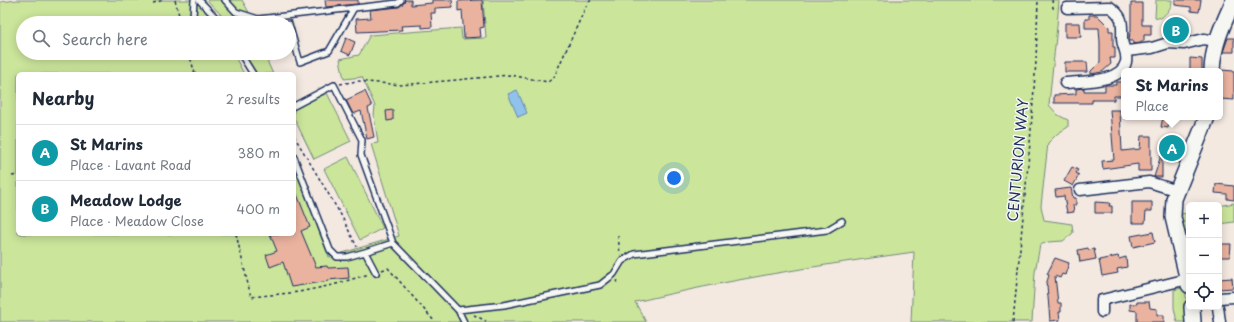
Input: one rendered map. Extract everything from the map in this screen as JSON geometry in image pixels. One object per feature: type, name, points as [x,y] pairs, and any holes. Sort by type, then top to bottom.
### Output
[{"type":"main road","points":[[1212,68],[1212,56],[1216,41],[1234,0]]},
{"type":"main road","points":[[1187,274],[1173,217],[1174,199],[1206,120]]},
{"type":"main road","points":[[1192,310],[1193,322]]},
{"type":"street","points":[[1067,8],[1110,7],[1119,14],[1122,21],[1122,45],[1127,51],[1126,63],[1123,68]]},
{"type":"street","points":[[1127,51],[1152,48],[1168,44],[1184,44],[1204,39],[1216,41]]},
{"type":"street","points":[[1065,83],[1101,80],[1121,71]]},
{"type":"street","points":[[1080,190],[1149,182],[1178,191]]},
{"type":"street","points":[[1102,312],[1102,300],[1186,283]]},
{"type":"street","points":[[1222,298],[1234,297]]},
{"type":"street","points":[[1218,310],[1220,322]]},
{"type":"lane","points":[[193,16],[194,0]]},
{"type":"lane","points":[[199,0],[214,16]]},
{"type":"lane","points":[[225,0],[236,12],[249,16]]},
{"type":"lane","points":[[287,16],[398,3],[401,0]]},
{"type":"lane","points":[[296,48],[300,62],[329,51],[354,8]]},
{"type":"lane","points":[[244,60],[252,72]]},
{"type":"lane","points":[[296,105],[334,86],[362,140],[361,155],[393,243],[459,312],[464,322]]},
{"type":"lane","points":[[296,162],[330,250],[337,257],[347,258],[393,243]]},
{"type":"lane","points":[[459,312],[504,305],[600,285],[614,274],[622,261],[634,254],[827,230],[842,221]]},
{"type":"lane","points":[[362,253],[376,272]]},
{"type":"path","points":[[153,3],[164,0]]},
{"type":"path","points":[[174,0],[179,16]]},
{"type":"path","points":[[334,86],[357,81],[401,85],[510,75],[548,82],[554,77],[588,2],[593,0]]},
{"type":"path","name":"CENTURION WAY","points":[[1013,322],[1030,143],[1036,61],[1038,0]]},
{"type":"path","points":[[191,60],[194,72]]},
{"type":"path","points":[[296,139],[362,253]]},
{"type":"path","points":[[12,176],[16,175]]},
{"type":"path","points":[[236,236],[251,297],[299,292],[334,285],[388,268],[435,322]]},
{"type":"path","points":[[618,236],[622,261]]},
{"type":"path","points":[[459,312],[472,314],[486,321]]},
{"type":"green space","points":[[17,0],[205,0],[213,16],[16,16],[16,60],[237,60],[243,72],[16,72],[16,236],[296,236],[296,170],[329,257],[399,236],[371,144],[378,143],[374,116],[375,106],[362,77],[344,79],[340,59],[359,55],[370,35],[461,28],[462,39],[486,38],[483,0],[1059,0],[1049,105],[1058,115],[1068,120],[1068,127],[1057,134],[1048,143],[1041,206],[1044,220],[1072,224],[1073,233],[1063,241],[1048,242],[1040,245],[1035,272],[1032,322],[911,322],[914,252],[774,274],[635,302],[646,322],[0,322],[0,2]]},
{"type":"green space","points":[[207,0],[242,0],[251,16],[222,16]]},
{"type":"green space","points":[[1156,0],[1172,0],[1169,10],[1161,18],[1155,17]]},
{"type":"green space","points":[[248,60],[268,60],[272,72],[256,72]]},
{"type":"green space","points":[[327,93],[351,141],[314,159],[296,122],[296,108]]},
{"type":"green space","points":[[348,157],[383,228],[360,240],[324,169]]},
{"type":"green space","points":[[1234,203],[1234,222],[1222,224],[1222,205]]},
{"type":"green space","points":[[1186,213],[1186,231],[1184,232],[1181,214]]},
{"type":"green space","points":[[1185,287],[1186,310],[1188,310],[1189,322],[1177,322],[1174,308],[1174,290]]},
{"type":"water","points":[[517,90],[527,113],[518,117],[508,94]]},
{"type":"building","points":[[325,0],[358,0],[358,4],[326,7]]},
{"type":"building","points":[[405,0],[411,0],[411,5],[432,3],[432,0],[452,0],[453,7],[435,8],[435,13],[431,13],[432,27],[422,28],[422,25],[401,26],[402,30],[357,32],[356,19],[371,18],[370,10],[399,7]]},
{"type":"building","points":[[482,0],[484,27],[480,28],[481,37],[464,38],[462,10],[458,11],[458,1]]},
{"type":"building","points":[[1175,0],[1201,0],[1199,12],[1191,11],[1191,7],[1175,5]]},
{"type":"building","points":[[1131,3],[1142,3],[1142,25],[1151,25],[1151,35],[1144,35],[1144,41],[1141,41],[1141,43],[1133,44],[1133,41],[1129,41],[1131,32]]},
{"type":"building","points":[[1089,15],[1097,15],[1109,27],[1109,31],[1113,31],[1113,47],[1115,47],[1115,58],[1110,58],[1111,64],[1102,72],[1091,74],[1091,71],[1100,62],[1100,42],[1099,28],[1085,28],[1085,19],[1089,19]]},
{"type":"building","points":[[1171,22],[1183,24],[1182,33],[1185,33],[1185,37],[1170,37]]},
{"type":"building","points":[[1065,23],[1080,23],[1081,37],[1065,37]]},
{"type":"building","points":[[346,38],[355,42],[350,55],[341,51]]},
{"type":"building","points":[[1228,38],[1234,38],[1234,52],[1223,52]]},
{"type":"building","points":[[1190,58],[1202,59],[1202,68],[1190,68]]},
{"type":"building","points":[[1065,62],[1087,62],[1088,72],[1065,72]]},
{"type":"building","points":[[1223,70],[1234,71],[1234,100],[1223,99]]},
{"type":"building","points":[[1116,82],[1121,82],[1121,96],[1114,96],[1114,100],[1092,100],[1092,103],[1054,103],[1054,95],[1076,94],[1076,89],[1084,88],[1084,91],[1105,91],[1105,85],[1116,85]]},
{"type":"building","points":[[365,91],[372,106],[368,108],[374,137],[367,139],[361,111],[353,114],[346,100]]},
{"type":"building","points":[[393,110],[393,120],[387,121],[386,111]]},
{"type":"building","points":[[1110,110],[1120,110],[1122,151],[1140,149],[1141,136],[1151,136],[1151,171],[1138,171],[1138,164],[1103,169],[1102,161],[1114,160]]},
{"type":"building","points":[[1162,120],[1169,120],[1168,128],[1161,127]]},
{"type":"building","points":[[1170,138],[1183,142],[1178,155],[1166,151]]},
{"type":"building","points":[[1161,155],[1162,177],[1154,177]]},
{"type":"building","points":[[1072,167],[1078,170],[1076,173],[1079,175],[1073,186],[1064,181]]},
{"type":"building","points":[[1216,184],[1234,186],[1234,200],[1227,199],[1227,194],[1215,193]]},
{"type":"building","points":[[1071,188],[1073,198],[1076,198],[1076,205],[1073,205],[1074,212],[1067,213],[1064,196],[1056,197],[1055,190]]},
{"type":"building","points":[[296,192],[310,227],[301,231],[316,267],[348,267],[349,278],[328,280],[329,281],[291,287],[283,262],[270,267],[266,255],[277,251],[271,236],[296,236]]},
{"type":"building","points":[[1095,202],[1110,203],[1109,206],[1112,206],[1112,213],[1095,213]]},
{"type":"building","points":[[1132,202],[1152,202],[1152,211],[1146,211],[1145,223],[1132,223]]},
{"type":"building","points":[[1153,232],[1155,242],[1133,247],[1131,236]]},
{"type":"building","points":[[1222,244],[1231,244],[1230,257],[1222,257]]},
{"type":"building","points":[[1088,248],[1088,250],[1094,249],[1096,259],[1080,262],[1078,250]]},
{"type":"building","points":[[1118,256],[1119,259],[1126,257],[1127,267],[1117,269],[1118,273],[1102,276],[1099,260]]},
{"type":"building","points":[[1055,258],[1069,263],[1065,275],[1062,274],[1060,278],[1055,276],[1058,303],[1061,303],[1061,312],[1059,312],[1060,320],[1050,321],[1046,285],[1049,275],[1047,274]]},
{"type":"building","points":[[1232,278],[1233,288],[1222,289],[1222,279]]},
{"type":"building","points":[[1137,302],[1149,302],[1150,308],[1157,309],[1157,315],[1164,315],[1164,322],[1137,322],[1137,311],[1130,310],[1130,304],[1137,304]]},
{"type":"place","name":"Meadow Lodge","points":[[1176,30]]},
{"type":"place","name":"St Marins","points":[[1172,148]]}]
